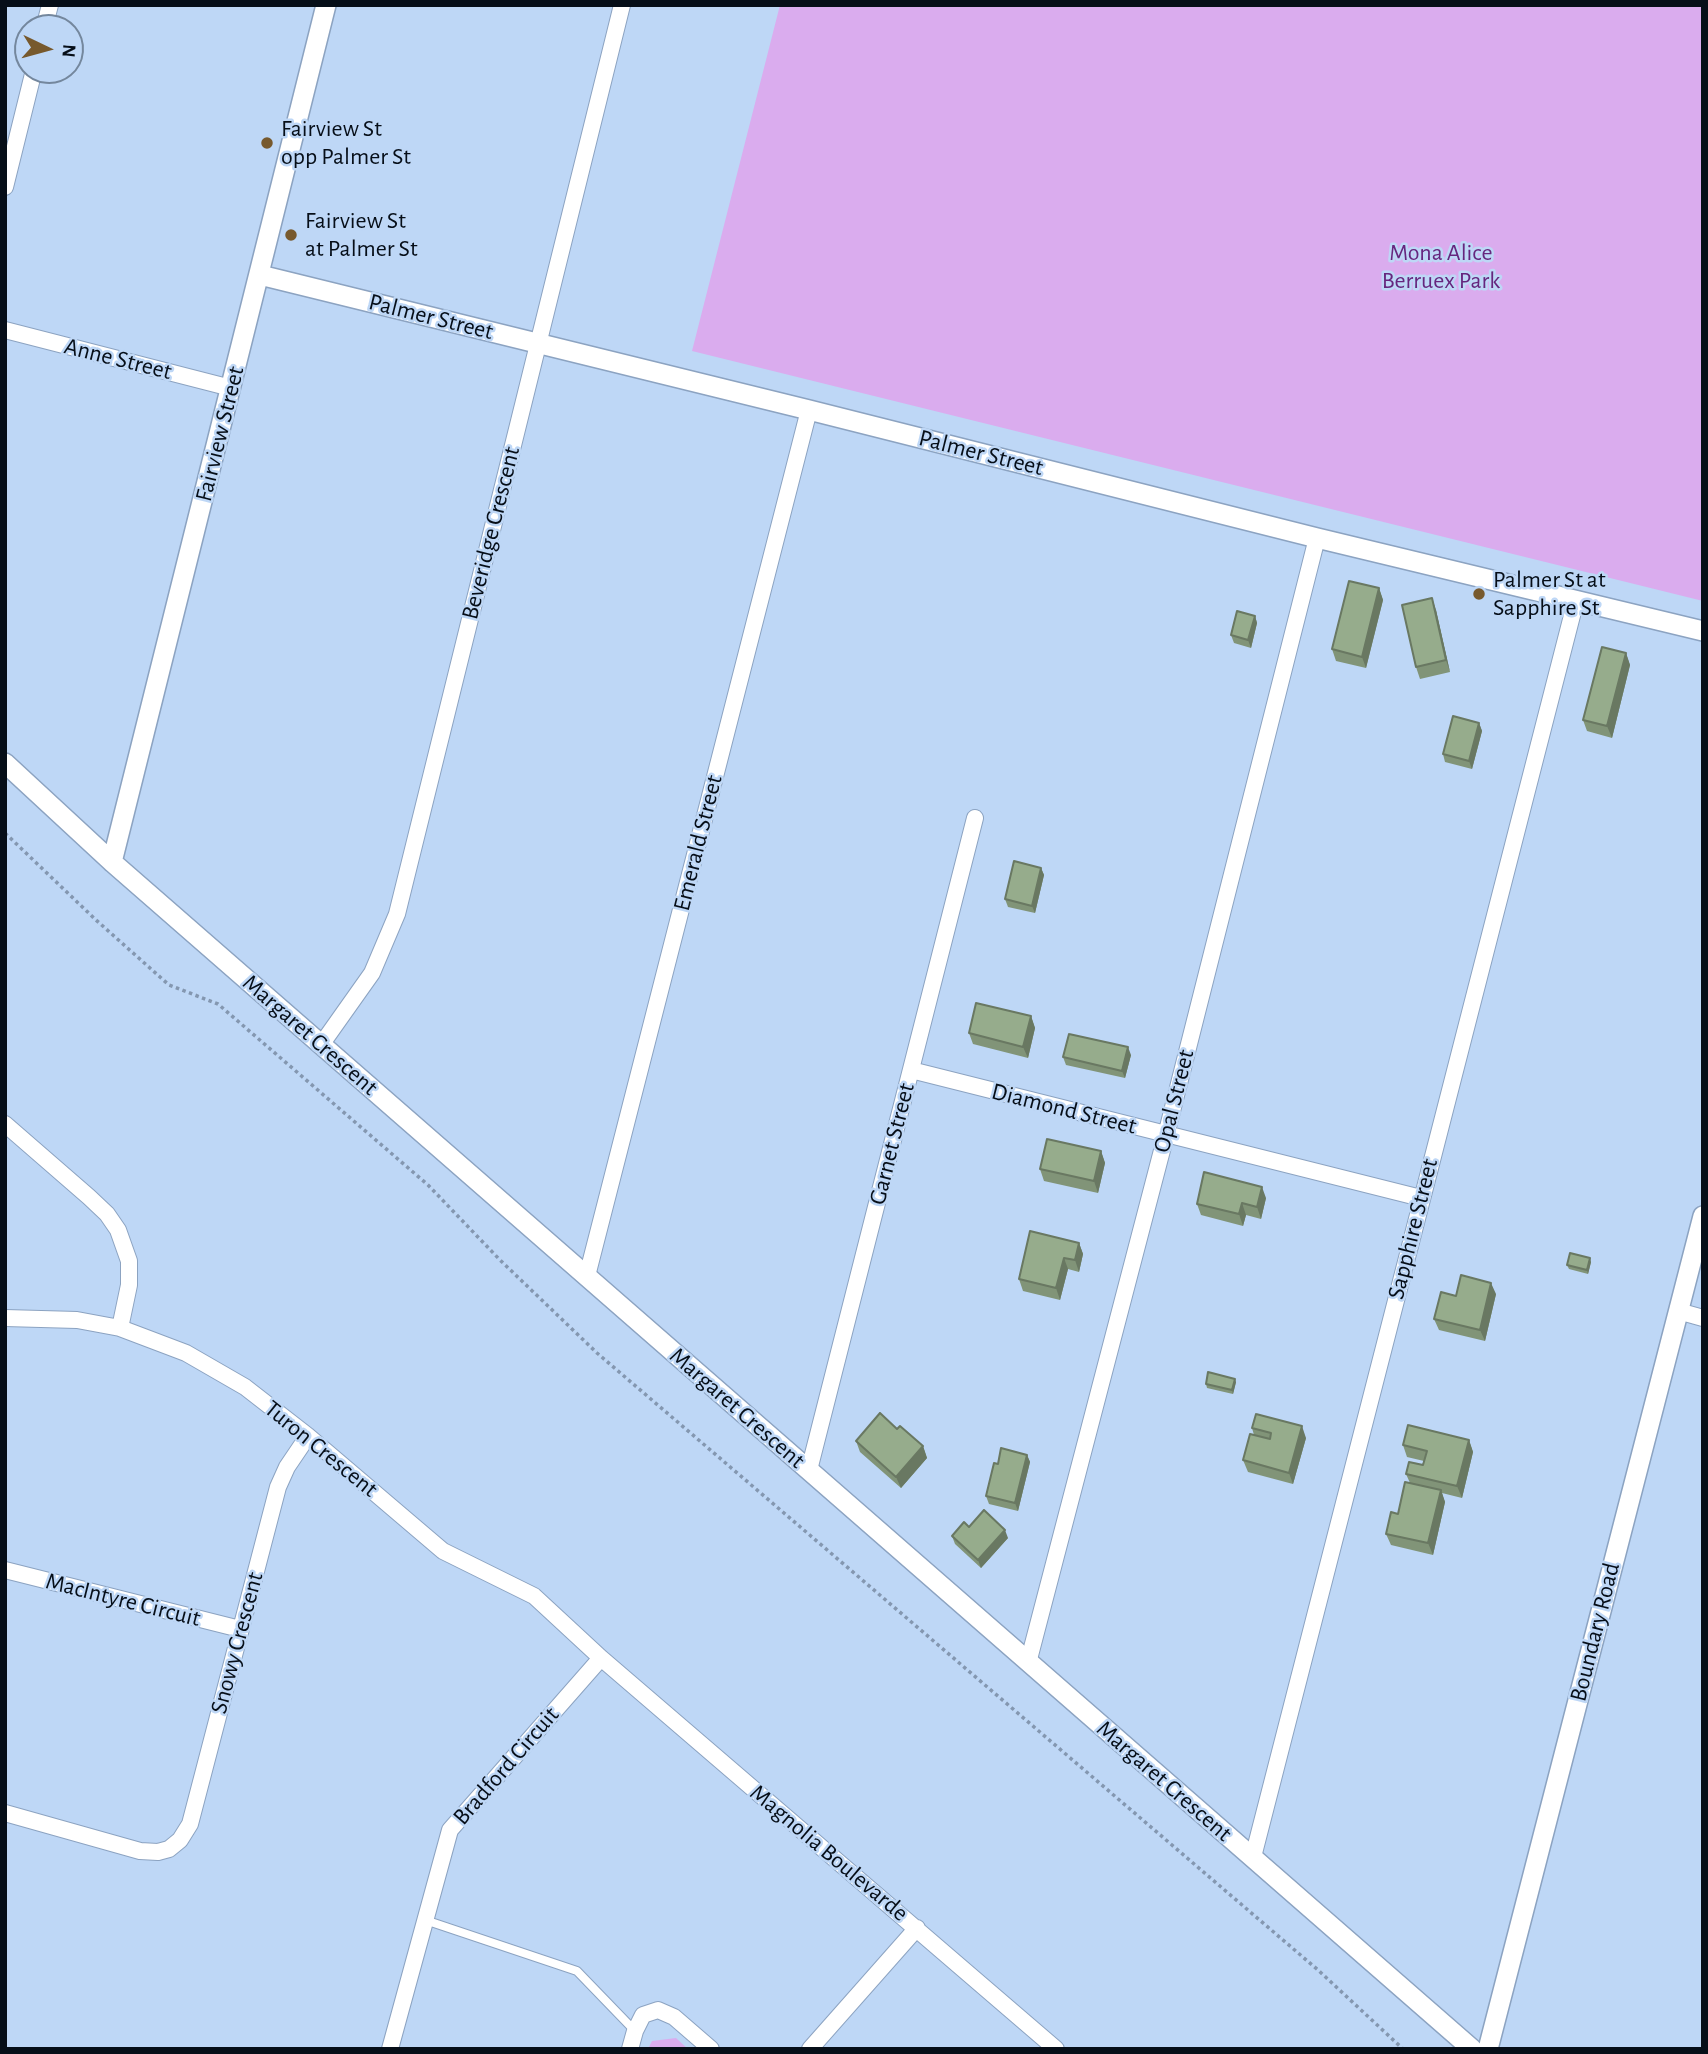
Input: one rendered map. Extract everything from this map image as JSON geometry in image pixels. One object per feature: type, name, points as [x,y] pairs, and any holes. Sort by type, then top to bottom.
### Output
[{"type":"street","name":"Fairview Street","points":[[113,862],[326,5]]},
{"type":"street","name":"Beveridge Crescent","points":[[321,1045],[372,973],[397,914],[622,5]]},
{"type":"street","points":[[5,187],[31,84]]},
{"type":"street","name":"Palmer Street","points":[[260,275],[1317,538],[1703,631]]},
{"type":"street","name":"Anne Street","points":[[5,331],[232,388]]},
{"type":"street","name":"Emerald Street","points":[[587,1276],[809,410]]},
{"type":"street","name":"Opal Street","points":[[1028,1663],[1166,1135],[1317,538]]},
{"type":"street","name":"Sapphire Street","points":[[1253,1857],[1576,600]]},
{"type":"street","name":"Margaret Crescent","points":[[5,763],[321,1045],[1472,2049]]},
{"type":"street","name":"Garnet Street","points":[[809,1470],[975,818]]},
{"type":"street","name":"Diamond Street","points":[[911,1070],[1421,1198]]},
{"type":"street","points":[[5,1124],[98,1205],[118,1230],[128,1261],[129,1285],[120,1328]]},
{"type":"street","name":"Boundary Road","points":[[1488,2049],[1703,1216]]},
{"type":"street","points":[[1678,1311],[1703,1318]]},
{"type":"street","name":"Turon Crescent","points":[[5,1318],[77,1320],[120,1328],[186,1353],[209,1366],[245,1387],[308,1436],[443,1551],[534,1596],[601,1658]]},
{"type":"street","name":"Snowy Crescent","points":[[5,1813],[140,1851],[172,1855],[190,1824],[278,1487],[287,1467],[308,1436]]},
{"type":"street","name":"MacIntyre Circuit","points":[[5,1570],[240,1629]]},
{"type":"street","name":"Bradford Circuit","points":[[390,2049],[450,1830],[601,1658]]},
{"type":"street","name":"Magnolia Boulevarde","points":[[601,1658],[1056,2049]]},
{"type":"street","points":[[810,2049],[917,1927]]},
{"type":"street","points":[[630,2049],[643,2015],[658,2010],[674,2017],[711,2049]]},
{"type":"lane","points":[[425,1920],[577,1971],[635,2031]]},
{"type":"path","points":[[5,833],[169,985],[218,1004],[428,1185],[500,1260],[597,1353],[1308,1961],[1403,2049]]},
{"type":"green space","name":"Mona Alice Berruex Park","points":[[780,5],[1703,5],[1703,601],[692,351]]},
{"type":"green space","points":[[676,2038],[688,2049],[648,2049],[652,2041]]},
{"type":"building","points":[[1349,581],[1379,588],[1362,657],[1332,649]]},
{"type":"building","points":[[1432,598],[1446,660],[1416,667],[1402,605]]},
{"type":"building","points":[[1237,611],[1255,616],[1248,640],[1231,635]]},
{"type":"building","points":[[1602,647],[1626,653],[1607,726],[1583,720]]},
{"type":"building","points":[[1453,716],[1479,723],[1469,761],[1443,754]]},
{"type":"building","points":[[1014,861],[1041,868],[1032,906],[1005,899]]},
{"type":"building","points":[[976,1003],[1031,1016],[1023,1047],[969,1033]]},
{"type":"building","points":[[1069,1034],[1128,1047],[1122,1071],[1063,1057]]},
{"type":"building","points":[[1047,1139],[1101,1151],[1094,1181],[1040,1169]]},
{"type":"building","points":[[1204,1172],[1262,1187],[1257,1207],[1242,1203],[1239,1214],[1197,1204]]},
{"type":"building","points":[[1030,1231],[1079,1243],[1075,1260],[1064,1258],[1056,1288],[1019,1279]]},
{"type":"building","points":[[1570,1253],[1590,1258],[1587,1270],[1567,1265]]},
{"type":"building","points":[[1461,1275],[1491,1283],[1480,1330],[1434,1319],[1441,1292],[1456,1296]]},
{"type":"building","points":[[1208,1372],[1235,1379],[1232,1390],[1206,1384]]},
{"type":"building","points":[[880,1413],[897,1429],[900,1426],[923,1446],[896,1477],[856,1441]]},
{"type":"building","points":[[1256,1414],[1302,1426],[1289,1473],[1243,1460],[1250,1434],[1270,1439],[1271,1433],[1252,1428]]},
{"type":"building","points":[[1408,1425],[1469,1440],[1457,1486],[1406,1474],[1409,1462],[1423,1465],[1427,1451],[1403,1445]]},
{"type":"building","points":[[1001,1448],[1027,1455],[1015,1503],[986,1496],[994,1463],[998,1464]]},
{"type":"building","points":[[1405,1482],[1441,1490],[1428,1543],[1386,1534],[1391,1512],[1398,1514]]},
{"type":"building","points":[[984,1510],[1005,1530],[978,1560],[952,1536],[964,1522],[969,1527]]},
{"type":"place","name":"Fairview St opp Palmer St","points":[[267,143]]},
{"type":"place","name":"Fairview St at Palmer St","points":[[291,235]]},
{"type":"place","name":"Palmer St at Sapphire St","points":[[1479,594]]}]
